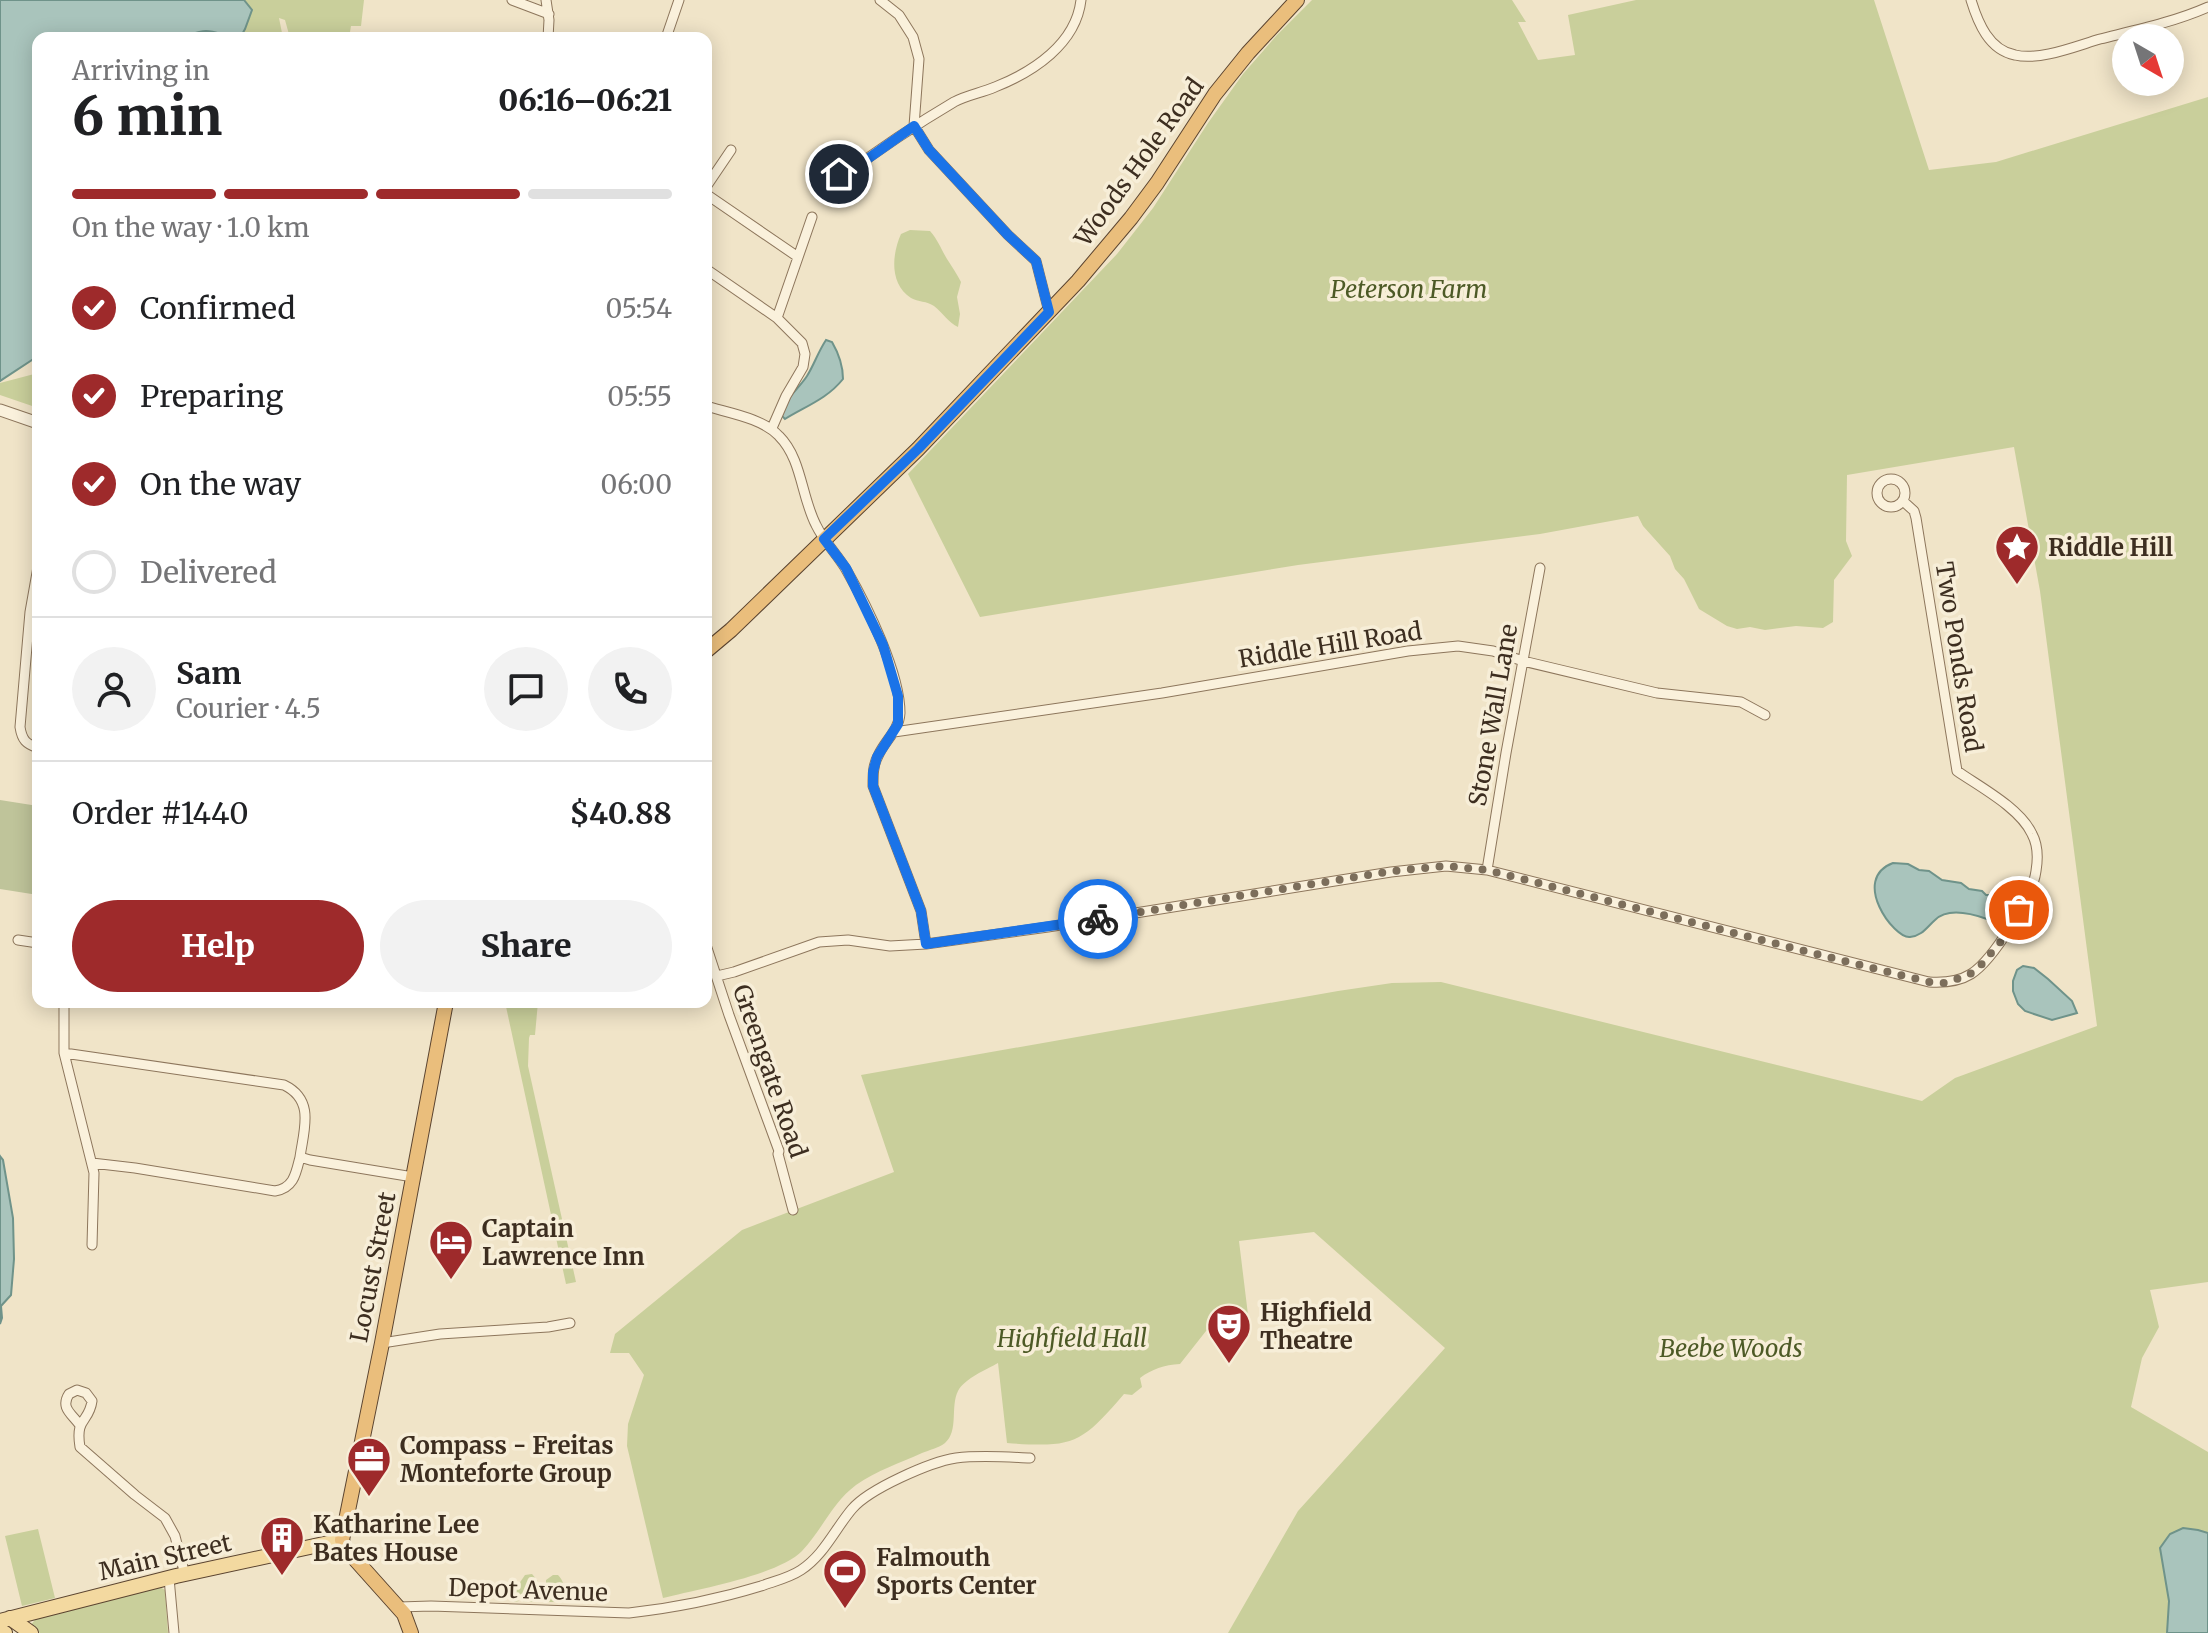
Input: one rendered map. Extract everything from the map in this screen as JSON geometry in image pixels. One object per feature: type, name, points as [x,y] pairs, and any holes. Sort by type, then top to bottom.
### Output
[{"type":"highway","name":"Woods Hole Road","points":[[712,646],[918,449],[1078,281],[1157,183],[1215,94],[1297,0]]},
{"type":"highway","name":"Locust Street","points":[[342,1540],[413,1177],[441,1008]]},
{"type":"highway","points":[[342,1540],[345,1548],[399,1607],[411,1633]]},
{"type":"main road","name":"Main Street","points":[[5,1619],[169,1578],[342,1540]]},
{"type":"main road","points":[[5,1619],[31,1633]]},
{"type":"street","points":[[512,0],[549,14]]},
{"type":"street","points":[[546,0],[548,32]]},
{"type":"street","points":[[668,32],[679,0]]},
{"type":"street","points":[[880,0],[899,15],[913,37],[919,59],[914,126],[929,150],[1036,261],[1049,312]]},
{"type":"street","points":[[842,177],[914,126],[961,99],[996,87],[1035,67],[1053,52],[1073,28],[1081,0]]},
{"type":"street","points":[[1971,0],[1984,33],[1994,45],[2016,56],[2038,56],[2208,7]]},
{"type":"street","points":[[712,178],[731,150]]},
{"type":"street","points":[[712,198],[798,257]]},
{"type":"street","points":[[777,318],[812,217]]},
{"type":"street","points":[[712,273],[777,318],[802,343],[805,354],[803,367],[772,428]]},
{"type":"street","points":[[712,408],[772,428],[789,448],[811,513],[824,539],[846,568],[883,645],[900,714],[894,732],[877,757],[873,786],[921,911],[926,944]]},
{"type":"street","points":[[0,410],[32,421]]},
{"type":"street","name":"Two Ponds Road","points":[[717,976],[819,942],[848,940],[890,946],[926,944],[1393,871],[1446,866],[1487,870],[1929,982],[1958,980],[1980,966],[2003,939],[2036,873],[2037,851],[2033,834],[2019,816],[1957,771],[1916,518],[1914,511],[1903,501]]},
{"type":"street","name":"Stone Wall Lane","points":[[1487,870],[1540,568]]},
{"type":"street","points":[[32,644],[20,727],[21,736],[32,746]]},
{"type":"street","name":"Riddle Hill Road","points":[[894,732],[1162,693],[1408,651],[1458,646],[1493,651],[1657,693],[1741,702],[1765,715]]},
{"type":"street","points":[[18,940],[32,942]]},
{"type":"street","name":"Greengate Road","points":[[712,962],[779,1151],[793,1210]]},
{"type":"street","points":[[64,1008],[64,1053],[94,1173],[92,1245]]},
{"type":"street","points":[[64,1053],[284,1085],[298,1093],[304,1104],[300,1157],[292,1181],[285,1188],[275,1191],[92,1163]]},
{"type":"street","points":[[300,1157],[413,1177]]},
{"type":"street","points":[[382,1343],[440,1334],[570,1323]]},
{"type":"street","points":[[79,1424],[82,1450],[165,1518],[175,1536],[185,1575]]},
{"type":"street","name":"Depot Avenue","points":[[399,1607],[621,1613],[656,1610],[734,1595],[794,1574],[807,1566],[858,1503],[909,1474],[955,1458],[1030,1458]]},
{"type":"street","points":[[169,1578],[174,1633]]},
{"type":"green space","points":[[244,0],[364,0],[361,26],[351,26],[350,32],[288,32],[285,20],[279,18],[282,32],[186,32],[245,29],[252,10]]},
{"type":"green space","name":"Beebe Woods","points":[[1312,0],[1512,0],[1526,22],[1518,22],[1538,60],[1575,55],[1568,15],[1636,0],[1874,0],[1929,170],[1996,162],[2208,97],[2208,1282],[2150,1290],[2159,1327],[2142,1358],[2131,1407],[2208,1452],[2208,1633],[1228,1633],[1298,1511],[1445,1348],[1314,1232],[1239,1241],[1249,1323],[1244,1315],[1227,1313],[1206,1331],[1180,1364],[1158,1368],[1140,1378],[1142,1387],[1132,1395],[1124,1394],[1086,1433],[1062,1443],[1007,1443],[998,1363],[961,1386],[956,1397],[952,1432],[945,1443],[880,1471],[856,1485],[840,1500],[802,1551],[791,1560],[737,1580],[663,1598],[627,1446],[628,1424],[644,1375],[629,1353],[610,1353],[615,1334],[742,1230],[894,1172],[861,1075],[1392,983],[1441,982],[1922,1101],[1955,1078],[2097,1026],[2040,591],[2014,447],[1847,475],[1846,541],[1852,556],[1834,580],[1833,622],[1823,628],[1796,626],[1765,630],[1727,626],[1699,609],[1670,556],[1638,516],[1540,534],[1298,565],[980,617],[908,474],[1117,254],[1153,208],[1243,74]]},
{"type":"green space","points":[[910,230],[930,231],[961,282],[957,297],[960,314],[958,327],[934,306],[911,298],[899,285],[894,259],[901,234]]},
{"type":"green space","points":[[32,375],[32,406],[0,395],[0,383]]},
{"type":"green space","points":[[0,800],[32,805],[32,894],[0,889]]},
{"type":"green space","points":[[506,1008],[537,1008],[535,1035],[529,1038],[528,1066],[576,1282],[566,1284]]},
{"type":"green space","points":[[38,1529],[55,1598],[22,1606],[5,1536]]},
{"type":"green space","points":[[532,1574],[538,1581],[537,1584],[530,1584],[530,1594],[536,1598],[550,1599],[550,1595],[555,1595],[555,1585],[546,1584],[546,1580],[558,1575],[564,1588],[564,1602],[523,1602],[522,1595],[516,1595],[519,1601],[514,1602],[514,1591],[525,1575]]},
{"type":"green space","points":[[160,1587],[165,1590],[168,1633],[40,1633],[30,1626],[38,1616]]},
{"type":"water","points":[[0,0],[244,0],[252,10],[243,32],[32,32],[32,360],[0,381]]},
{"type":"water","points":[[826,340],[832,342],[837,351],[843,379],[823,397],[785,419],[782,416],[785,404],[807,376]]},
{"type":"water","points":[[1893,863],[1908,864],[1929,871],[1942,880],[1961,883],[1969,889],[1993,895],[1999,904],[1987,919],[1968,914],[1947,914],[1940,916],[1918,935],[1903,935],[1886,919],[1875,894],[1875,882],[1881,871]]},
{"type":"water","points":[[2023,966],[2034,968],[2048,979],[2072,1001],[2077,1013],[2052,1020],[2025,1011],[2018,1004],[2013,991],[2017,970]]},
{"type":"water","points":[[0,1156],[13,1218],[14,1259],[11,1295],[1,1306],[0,1324]]},
{"type":"water","points":[[2183,1528],[2208,1533],[2208,1633],[2167,1633],[2169,1601],[2160,1548],[2170,1534]]},
{"type":"way so far","points":[[1098,919],[1393,871],[1446,866],[1487,870],[1840,960],[1944,983],[1969,975],[1980,966],[2003,939],[2019,910]]},
{"type":"place","name":"Riddle Hill","points":[[2017,586]]},
{"type":"place","name":"Captain Lawrence Inn","points":[[451,1281]]},
{"type":"place","name":"Highfield Theatre","points":[[1229,1365]]},
{"type":"place","name":"Compass - Freitas Monteforte Group","points":[[369,1498]]},
{"type":"place","name":"Katharine Lee Bates House","points":[[282,1577]]},
{"type":"place","name":"Falmouth Sports Center","points":[[845,1610]]},
{"type":"route","points":[[839,174],[842,177],[914,126],[929,150],[1036,261],[1049,312],[918,449],[824,539],[846,568],[883,645],[898,696],[898,724],[877,757],[873,786],[921,911],[926,944],[1098,919]]},
{"type":"park label","name":"Peterson Farm","points":[[1409,289]]},
{"type":"park label","name":"Highfield Hall","points":[[1072,1338]]}]
